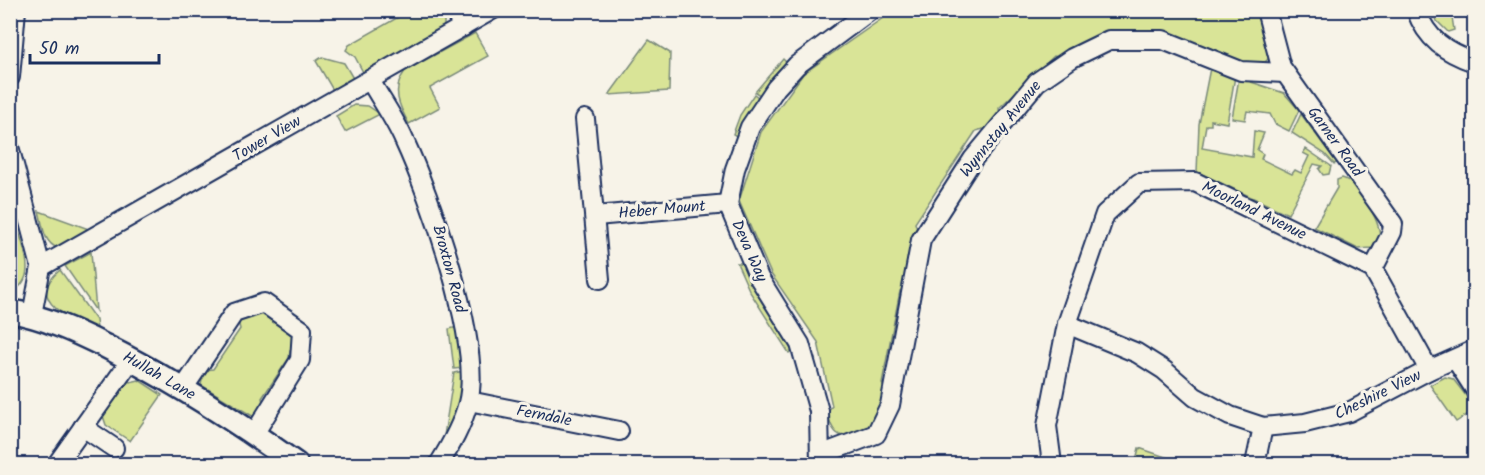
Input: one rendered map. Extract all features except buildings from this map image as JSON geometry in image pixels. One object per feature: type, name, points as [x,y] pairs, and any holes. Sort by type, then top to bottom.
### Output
[{"type":"street","points":[[10,77],[16,10]]},
{"type":"street","points":[[454,10],[463,27]]},
{"type":"street","name":"Tower View","points":[[41,267],[492,10]]},
{"type":"street","name":"Deva Way","points":[[820,460],[819,411],[800,344],[759,278],[728,204],[735,170],[750,127],[776,88],[797,65],[871,10]]},
{"type":"street","name":"Garner Road","points":[[1266,10],[1285,73],[1393,224],[1392,232],[1373,269]]},
{"type":"street","points":[[1416,10],[1422,26],[1432,39],[1445,50],[1474,62]]},
{"type":"street","name":"Wynnstay Avenue","points":[[820,460],[876,434],[890,405],[921,240],[973,159],[1037,82],[1072,57],[1109,40],[1163,40],[1241,71],[1285,73]]},
{"type":"street","name":"Broxton Road","points":[[370,80],[404,138],[437,222],[461,311],[469,357],[469,401],[457,436],[439,465]]},
{"type":"street","name":"Heber Mount","points":[[585,119],[596,216],[600,279]]},
{"type":"street","points":[[10,150],[41,267],[21,313]]},
{"type":"street","name":"Moorland Avenue","points":[[1052,465],[1047,426],[1067,324],[1105,214],[1139,183],[1195,182],[1373,269]]},
{"type":"street","name":"Heber Mount","points":[[596,216],[728,204]]},
{"type":"street","points":[[1373,269],[1429,370]]},
{"type":"street","points":[[183,389],[234,313],[264,303],[302,330],[300,360],[254,434]]},
{"type":"street","name":"Hullah Lane","points":[[21,313],[131,360],[183,389],[254,434],[296,465]]},
{"type":"street","name":"Cheshire View","points":[[1067,324],[1137,353],[1164,370],[1195,398],[1230,416],[1263,427],[1305,423],[1349,412],[1429,370],[1456,360],[1474,350]]},
{"type":"street","points":[[57,464],[131,360]]},
{"type":"street","points":[[1456,360],[1474,388]]},
{"type":"street","name":"Ferndale","points":[[469,401],[619,430]]},
{"type":"street","points":[[83,427],[114,448]]},
{"type":"street","points":[[1255,465],[1263,427]]},
{"type":"green space","points":[[1050,10],[1053,13],[1058,10],[1263,11],[1270,57],[1264,63],[1247,63],[1164,32],[1136,31],[1109,34],[1062,58],[1054,56],[999,108],[1000,119],[994,126],[976,131],[915,223],[920,237],[910,284],[900,291],[882,383],[889,396],[866,430],[849,436],[839,435],[830,423],[827,412],[832,406],[818,342],[771,274],[739,201],[761,132],[803,74],[893,11]]},
{"type":"green space","points":[[409,11],[444,11],[444,29],[364,74],[355,57],[346,50],[349,45]]},
{"type":"green space","points":[[1432,11],[1451,11],[1454,30],[1448,32],[1436,20]]},
{"type":"green space","points":[[475,33],[488,56],[430,88],[440,107],[409,124],[402,111],[397,91],[405,71]]},
{"type":"green space","points":[[649,40],[670,53],[669,91],[609,95]]},
{"type":"green space","points":[[322,57],[344,63],[354,80],[334,92],[316,61]]},
{"type":"green space","points":[[783,59],[787,63],[760,95],[755,92]]},
{"type":"green space","points":[[1210,68],[1235,76],[1227,123],[1211,120],[1211,125],[1206,125],[1202,148],[1252,157],[1254,131],[1264,133],[1257,150],[1263,154],[1261,159],[1292,174],[1295,170],[1301,173],[1309,156],[1303,153],[1306,149],[1331,166],[1329,174],[1323,175],[1319,169],[1322,166],[1314,164],[1288,214],[1197,172],[1199,124]]},
{"type":"green space","points":[[1239,78],[1284,93],[1299,110],[1289,131],[1275,124],[1270,114],[1247,111],[1245,120],[1232,118]]},
{"type":"green space","points":[[754,94],[758,97],[738,137],[733,134],[740,115]]},
{"type":"green space","points":[[354,105],[368,106],[380,114],[345,132],[336,116]]},
{"type":"green space","points":[[1301,114],[1337,163],[1334,164],[1325,154],[1292,133]]},
{"type":"green space","points":[[1342,178],[1355,187],[1372,212],[1380,237],[1372,248],[1358,249],[1314,227],[1337,188],[1337,180]]},
{"type":"green space","points":[[39,211],[97,232],[58,248],[46,238]]},
{"type":"green space","points":[[11,228],[18,228],[26,255],[27,272],[19,287],[11,292]]},
{"type":"green space","points":[[91,252],[96,311],[65,266]]},
{"type":"green space","points":[[737,263],[741,263],[792,351],[789,353],[750,292]]},
{"type":"green space","points":[[60,270],[96,320],[97,329],[65,315],[49,300],[47,291],[50,281]]},
{"type":"green space","points":[[262,312],[288,332],[294,332],[297,345],[290,351],[289,358],[262,398],[264,406],[254,417],[201,385],[204,370],[213,369],[240,329],[238,321]]},
{"type":"green space","points":[[458,327],[463,368],[454,369],[449,329]]},
{"type":"green space","points":[[464,371],[465,393],[443,442],[454,373]]},
{"type":"green space","points":[[1445,377],[1453,379],[1474,406],[1474,410],[1456,422],[1430,385]]},
{"type":"green space","points":[[126,379],[130,382],[139,380],[162,395],[130,441],[106,425],[103,416]]},
{"type":"green space","points":[[1139,448],[1186,464],[1135,464]]}]
